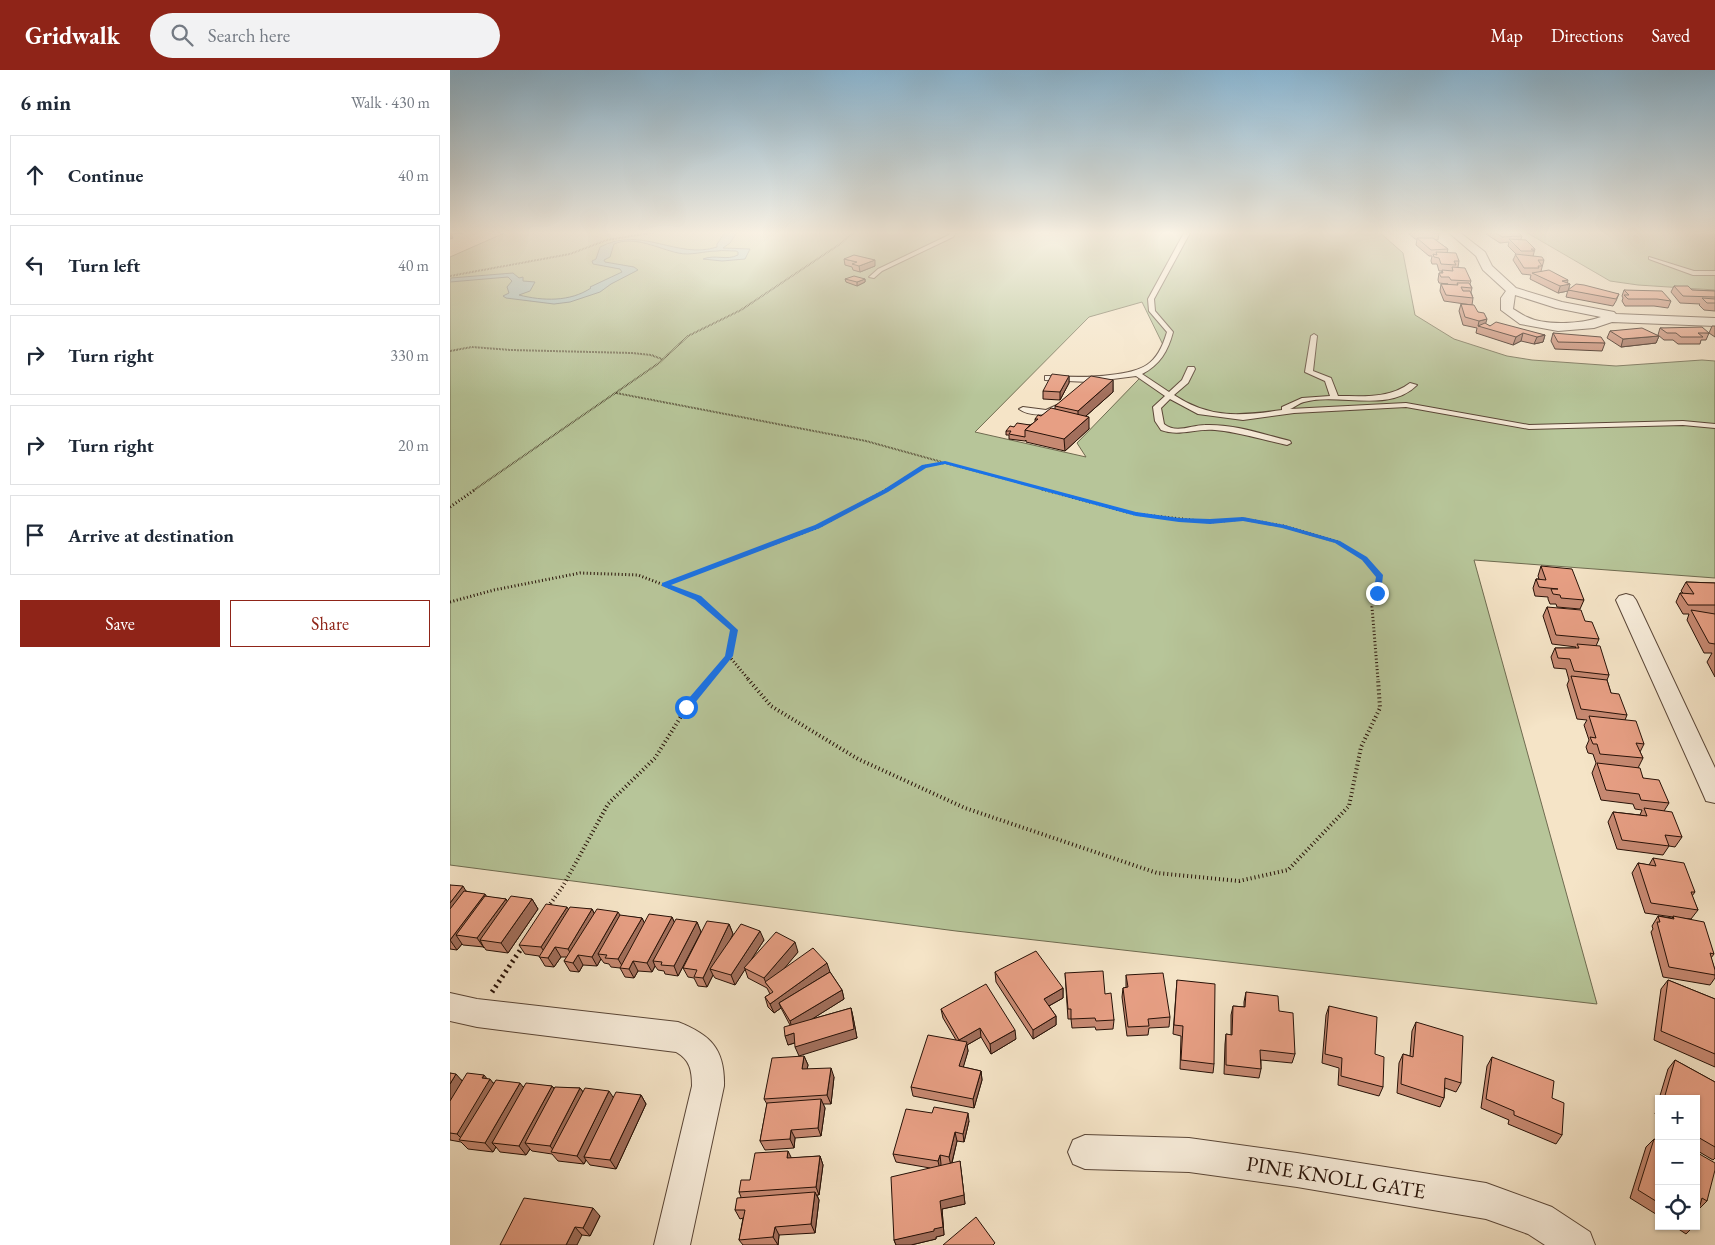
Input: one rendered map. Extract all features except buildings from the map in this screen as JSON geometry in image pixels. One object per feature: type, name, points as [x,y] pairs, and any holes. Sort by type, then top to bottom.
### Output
[{"type":"street","points":[[1507,286],[1512,290],[1537,300],[1579,311],[1630,318]]},
{"type":"street","points":[[1512,290],[1507,298],[1507,310],[1524,321],[1536,324],[1570,327],[1594,324],[1610,318],[1715,322]]},
{"type":"street","points":[[1626,600],[1715,794]]},
{"type":"street","points":[[464,1010],[678,1037],[690,1041],[702,1053],[708,1068],[708,1086],[672,1245]]},
{"type":"street","name":"PINE KNOLL GATE","points":[[1085,1152],[1189,1155],[1297,1170],[1486,1201],[1539,1220],[1577,1245]]},
{"type":"lane","points":[[1048,378],[1087,380],[1137,374],[1152,367],[1166,348],[1170,332],[1152,311],[1151,299],[1158,286]]},
{"type":"lane","points":[[1314,336],[1312,364],[1309,372],[1330,382],[1335,398]]},
{"type":"lane","points":[[1191,369],[1185,381],[1157,407],[1159,422],[1162,427],[1169,430],[1202,427],[1222,429],[1287,443]]},
{"type":"lane","points":[[1137,374],[1201,412],[1243,418],[1280,413],[1406,405],[1529,427],[1683,423],[1715,426]]},
{"type":"lane","points":[[1080,386],[1087,380]]},
{"type":"lane","points":[[1280,413],[1285,408],[1303,400],[1384,396],[1402,393],[1413,385]]},
{"type":"lane","points":[[1023,409],[1042,413],[1055,410],[1068,398]]},
{"type":"path","points":[[450,507],[616,393],[662,359],[688,336],[741,310],[777,286]]},
{"type":"path","points":[[450,351],[477,347],[509,350],[554,349],[639,353],[657,356],[662,359]]},
{"type":"path","points":[[616,393],[866,441],[1136,514],[1210,522],[1243,519],[1283,526],[1338,542],[1364,559],[1380,576],[1372,607],[1380,708],[1361,747],[1348,806],[1288,870],[1239,882],[1157,873],[965,808],[858,759],[771,706],[729,656]]},
{"type":"path","points":[[664,585],[818,526],[885,491],[924,466],[945,463]]},
{"type":"path","points":[[450,602],[580,573],[638,575],[698,598],[734,630],[729,656],[686,707],[655,758],[608,804],[563,886],[546,910]]},
{"type":"path","points":[[464,1010],[525,943]]},
{"type":"green space","points":[[450,286],[1409,286],[1415,315],[1454,339],[1507,356],[1532,360],[1616,366],[1702,360],[1715,361],[1715,578],[1474,560],[1597,1004],[956,931],[450,865]],"holes":[[[1142,302],[1166,351],[1077,443],[1086,457],[975,432],[1089,317]]]},
{"type":"green space","points":[[1651,286],[1715,286],[1715,290]]},
{"type":"water","points":[[508,286],[533,286],[530,291],[519,295],[547,299],[574,296],[583,293],[590,287],[608,286],[600,292],[570,302],[554,304],[506,298],[503,296],[509,293]]},
{"type":"route","points":[[686,707],[729,656],[734,630],[698,598],[664,585],[818,526],[885,491],[924,466],[945,463],[1136,514],[1210,522],[1243,519],[1283,526],[1338,542],[1364,559],[1380,576],[1377,593]]}]
